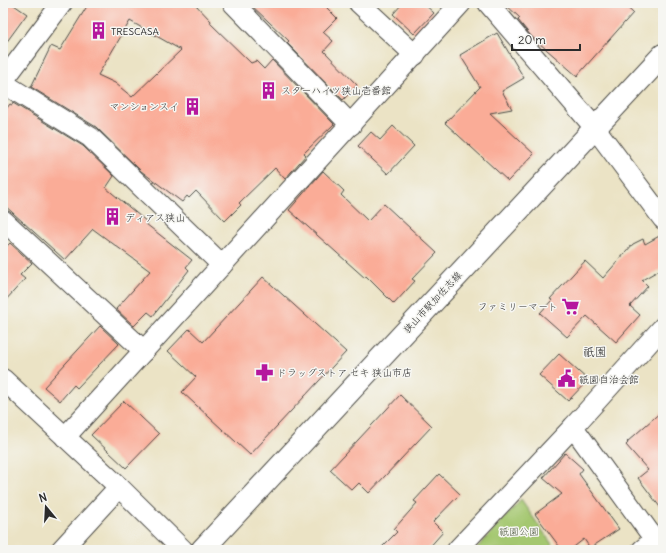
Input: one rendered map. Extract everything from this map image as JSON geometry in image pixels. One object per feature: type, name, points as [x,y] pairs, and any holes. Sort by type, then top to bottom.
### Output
[{"type":"street","points":[[233,3],[351,124]]},
{"type":"street","points":[[359,3],[415,54]]},
{"type":"street","points":[[65,437],[461,3]]},
{"type":"street","points":[[488,3],[595,128],[663,219]]},
{"type":"street","points":[[54,6],[3,82],[90,137],[222,265]]},
{"type":"street","name":"狭山市駅加佐志線","points":[[202,550],[663,55]]},
{"type":"street","points":[[3,220],[144,351]]},
{"type":"street","points":[[457,550],[573,427],[663,327]]},
{"type":"street","points":[[3,379],[119,487],[183,550]]},
{"type":"street","points":[[573,427],[655,540],[642,550]]},
{"type":"street","points":[[61,550],[119,487]]},
{"type":"green space","name":"祇園公園","points":[[521,500],[556,550],[475,550]]},
{"type":"building","points":[[3,3],[11,3],[27,14],[3,47]]},
{"type":"building","points":[[89,3],[194,3],[211,21],[210,23],[251,63],[256,61],[264,69],[272,60],[334,124],[304,153],[306,155],[285,179],[275,168],[239,203],[241,205],[225,221],[196,191],[189,198],[187,196],[182,202],[141,171],[96,127],[31,87],[51,46],[60,50]],"holes":[[[130,21],[181,50],[132,97],[115,83],[98,75]]]},
{"type":"building","points":[[249,3],[327,3],[327,8],[337,18],[323,32],[333,41],[324,51],[357,85],[343,100],[287,43],[289,41]]},
{"type":"building","points":[[403,3],[423,3],[434,13],[414,34],[393,14]]},
{"type":"building","points":[[504,3],[622,3],[633,13],[577,76],[531,36],[518,20],[520,18]]},
{"type":"building","points":[[497,33],[524,78],[502,91],[512,109],[490,113],[534,154],[508,181],[445,123],[480,87],[460,55]]},
{"type":"building","points":[[13,103],[83,146],[114,176],[106,188],[147,222],[146,224],[192,260],[186,267],[189,270],[153,316],[148,312],[134,326],[116,309],[150,271],[93,229],[65,260],[3,204],[3,113],[10,104],[12,105]]},
{"type":"building","points":[[393,126],[414,146],[388,174],[358,146],[371,132],[380,140]]},
{"type":"building","points":[[323,171],[344,191],[341,195],[368,221],[384,204],[437,253],[412,279],[415,281],[394,304],[366,276],[365,278],[289,210]]},
{"type":"building","points":[[663,234],[663,268],[642,280],[648,286],[630,306],[640,315],[616,342],[587,316],[567,337],[540,313],[552,300],[550,299],[585,261],[603,278],[633,244],[643,239],[645,244]]},
{"type":"building","points":[[10,243],[32,263],[20,275],[25,279],[3,303],[3,250]]},
{"type":"building","name":"ドラッグストア セキ 狭山市店","points":[[263,277],[346,352],[250,455],[182,392],[196,377],[168,351],[189,329],[203,342]]},
{"type":"building","points":[[100,326],[119,344],[77,388],[74,385],[60,401],[44,387]]},
{"type":"building","points":[[559,354],[588,380],[568,401],[539,375]]},
{"type":"building","points":[[400,395],[432,426],[369,493],[359,483],[352,490],[330,470]]},
{"type":"building","points":[[124,401],[159,434],[126,468],[91,435]]},
{"type":"building","points":[[663,410],[663,511],[638,478],[648,470],[626,445],[628,443],[627,442]]},
{"type":"building","points":[[565,453],[583,469],[579,474],[619,529],[590,548],[584,539],[570,550],[562,550],[535,514],[562,494],[543,478]]},
{"type":"building","points":[[439,474],[460,494],[433,522],[443,532],[427,550],[379,550],[397,532],[394,529],[417,503],[414,501]]},
{"type":"place","name":"TRESCASA","points":[[98,31]]},
{"type":"place","name":"スターハイツ狭山壱番館","points":[[268,90]]},
{"type":"place","name":"マンションスイ","points":[[192,106]]},
{"type":"place","name":"ディアス狭山","points":[[112,217]]},
{"type":"place","name":"ファミリーマート","points":[[571,306]]},
{"type":"place","name":"ドラッグストア セキ 狭山市店","points":[[264,372]]},
{"type":"place","name":"祇園自治会館","points":[[566,379]]},
{"type":"district","name":"祇園","points":[[595,352]]}]
